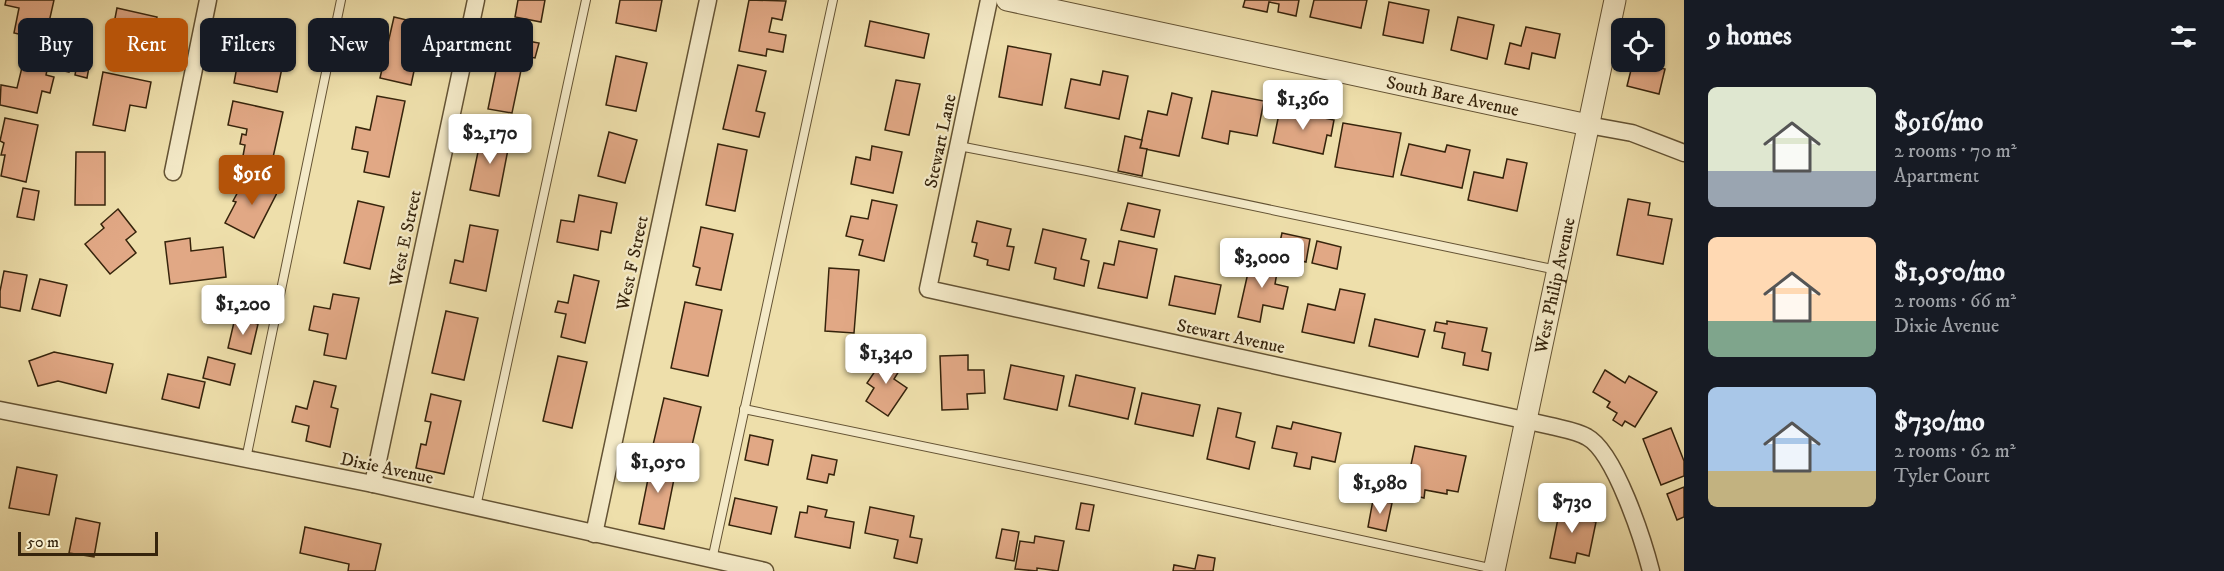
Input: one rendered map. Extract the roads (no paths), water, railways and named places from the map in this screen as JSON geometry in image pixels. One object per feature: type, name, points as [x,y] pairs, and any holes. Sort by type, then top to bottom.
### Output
[{"type":"street","points":[[173,172],[208,0]]},
{"type":"street","name":"West E Street","points":[[373,484],[476,0]]},
{"type":"street","name":"West F Street","points":[[594,534],[708,0]]},
{"type":"street","name":"Stewart Lane","points":[[928,290],[989,0]]},
{"type":"street","name":"South Bare Avenue","points":[[1007,0],[1632,133],[1684,153]]},
{"type":"street","name":"West Philip Avenue","points":[[1494,570],[1615,0]]},
{"type":"street","name":"Stewart Avenue","points":[[928,290],[1525,420],[1587,436],[1598,446],[1611,467],[1641,534],[1651,571]]},
{"type":"street","name":"Dixie Avenue","points":[[0,410],[373,484],[765,571]]},
{"type":"lane","points":[[246,460],[341,0]]},
{"type":"lane","points":[[476,507],[586,0]]},
{"type":"lane","points":[[712,560],[833,0]]},
{"type":"lane","points":[[959,146],[1557,270]]},
{"type":"lane","points":[[744,409],[1091,481],[1494,570]]}]
